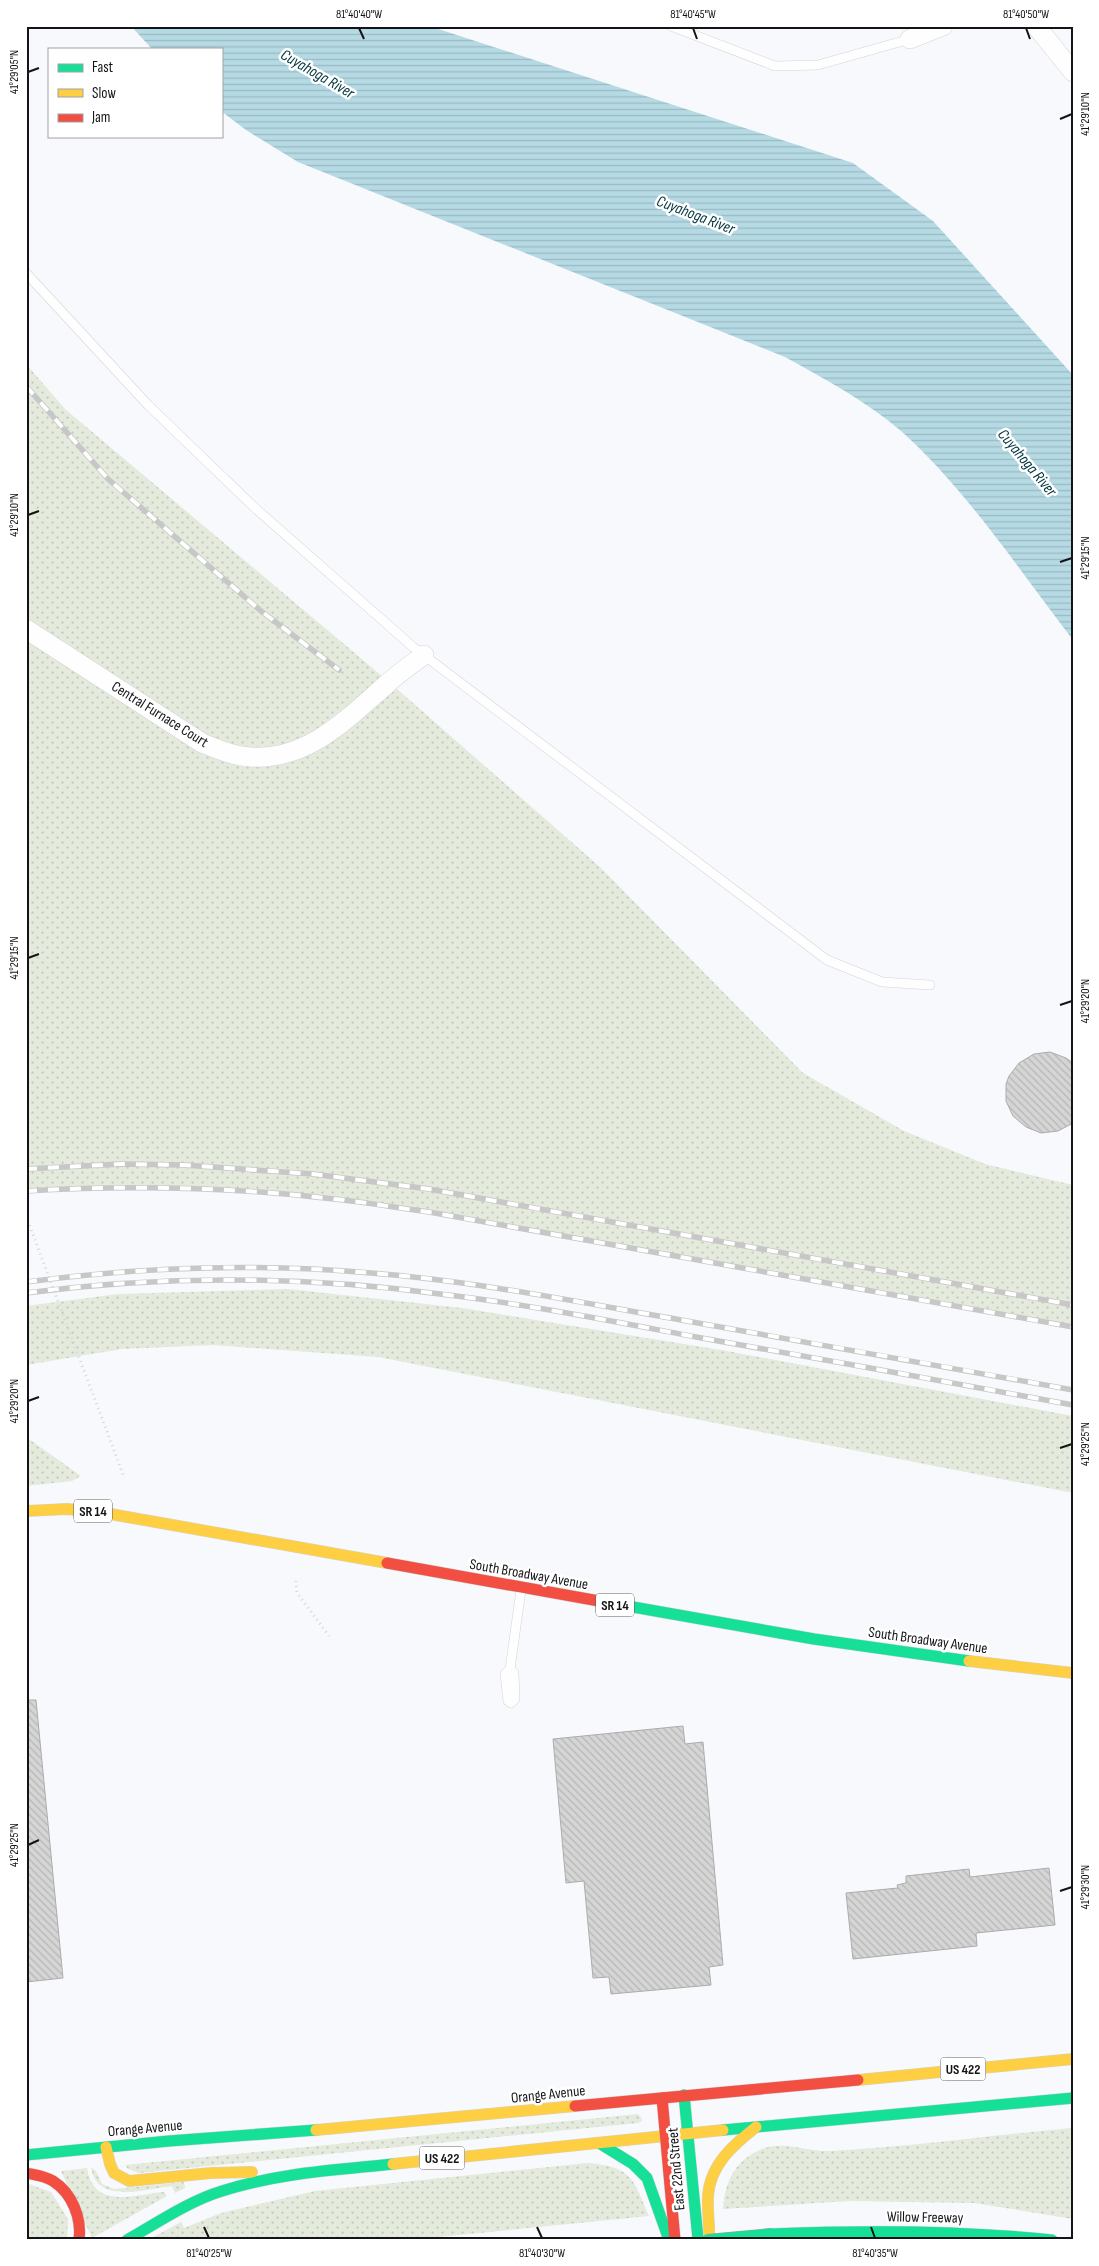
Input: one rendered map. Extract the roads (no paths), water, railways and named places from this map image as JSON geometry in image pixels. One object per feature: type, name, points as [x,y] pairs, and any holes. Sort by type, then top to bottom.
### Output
[{"type":"main road","name":"South Broadway Avenue","points":[[26,1511],[67,1509],[99,1512],[760,1630],[918,1655],[1073,1673]]},
{"type":"main road","name":"Orange Avenue","points":[[26,2155],[380,2125],[1073,2059]]},
{"type":"main road","name":"East 22nd Street","points":[[684,2095],[698,2240]]},
{"type":"main road","name":"East 22nd Street","points":[[662,2098],[675,2240]]},
{"type":"main road","name":"US 422","points":[[127,2240],[179,2211],[222,2191],[284,2175],[756,2127],[1073,2098]]},
{"type":"main road","points":[[708,2240],[708,2190],[713,2171],[726,2152],[756,2127]]},
{"type":"main road","points":[[599,2143],[633,2164],[647,2178],[669,2240]]},
{"type":"main road","points":[[106,2147],[112,2172],[122,2180],[130,2181],[211,2173],[316,2171]]},
{"type":"main road","points":[[26,2173],[51,2180],[65,2192],[77,2216],[79,2240]]},
{"type":"main road","name":"Willow Freeway","points":[[708,2240],[771,2234],[902,2230],[968,2232],[1052,2240]]},
{"type":"street","points":[[910,38],[942,26]]},
{"type":"street","points":[[1036,26],[1073,72]]},
{"type":"street","name":"Central Furnace Court","points":[[26,629],[202,743],[228,753],[250,757],[275,755],[296,749],[334,731],[389,682],[424,655]]},
{"type":"lane","points":[[671,26],[737,53],[775,66],[818,65],[910,38]]},
{"type":"lane","points":[[26,274],[148,404],[255,508],[424,655],[827,960],[882,982],[930,985]]},
{"type":"lane","points":[[510,1669],[522,1588]]},
{"type":"water","name":"Cuyahoga River","points":[[131,26],[429,26],[853,163],[933,221],[1073,375],[1073,640],[970,504],[947,478],[901,431],[859,400],[785,357],[298,162],[246,130],[222,112],[222,48],[151,48]]},
{"type":"railway","points":[[26,386],[108,479],[261,611],[339,670]]},
{"type":"railway","points":[[26,1169],[121,1164],[184,1165],[313,1174],[429,1189],[1073,1305]]},
{"type":"railway","points":[[26,1191],[180,1188],[296,1195],[358,1202],[429,1212],[1073,1327]]},
{"type":"railway","points":[[26,1282],[155,1270],[242,1267],[328,1270],[449,1281],[565,1299],[1073,1390]]},
{"type":"railway","points":[[26,1293],[129,1283],[233,1280],[285,1281],[388,1288],[536,1308],[1073,1405]]}]
